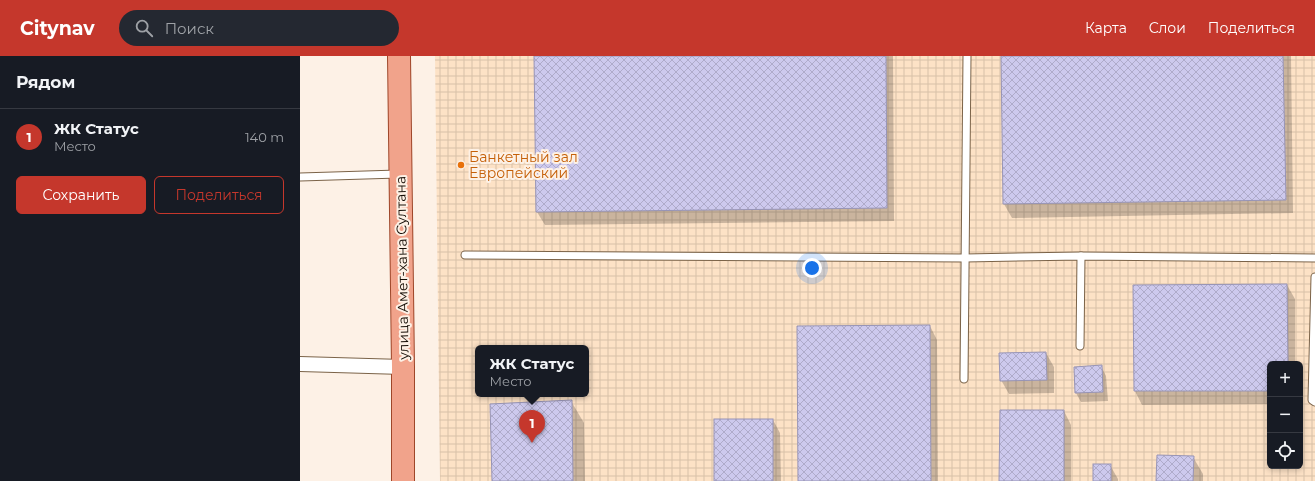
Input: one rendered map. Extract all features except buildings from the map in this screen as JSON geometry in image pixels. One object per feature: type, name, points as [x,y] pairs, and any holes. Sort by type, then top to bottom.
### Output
[{"type":"main road","name":"улица Амет-хана Султана","points":[[399,56],[404,367],[403,481]]},
{"type":"street","points":[[300,364],[404,367]]},
{"type":"lane","points":[[964,379],[967,56]]},
{"type":"lane","points":[[300,177],[400,174]]},
{"type":"lane","points":[[465,255],[965,258],[1081,256],[1315,258]]},
{"type":"lane","points":[[1080,346],[1081,256]]},
{"type":"lane","points":[[1315,277],[1312,400],[1315,402]]},
{"type":"shaded area","points":[[435,56],[1315,56],[1315,481],[440,481]]},
{"type":"place","name":"Банкетный зал Европейский","points":[[461,165]]},
{"type":"place","name":"ЖК Статус","points":[[532,443]]}]
